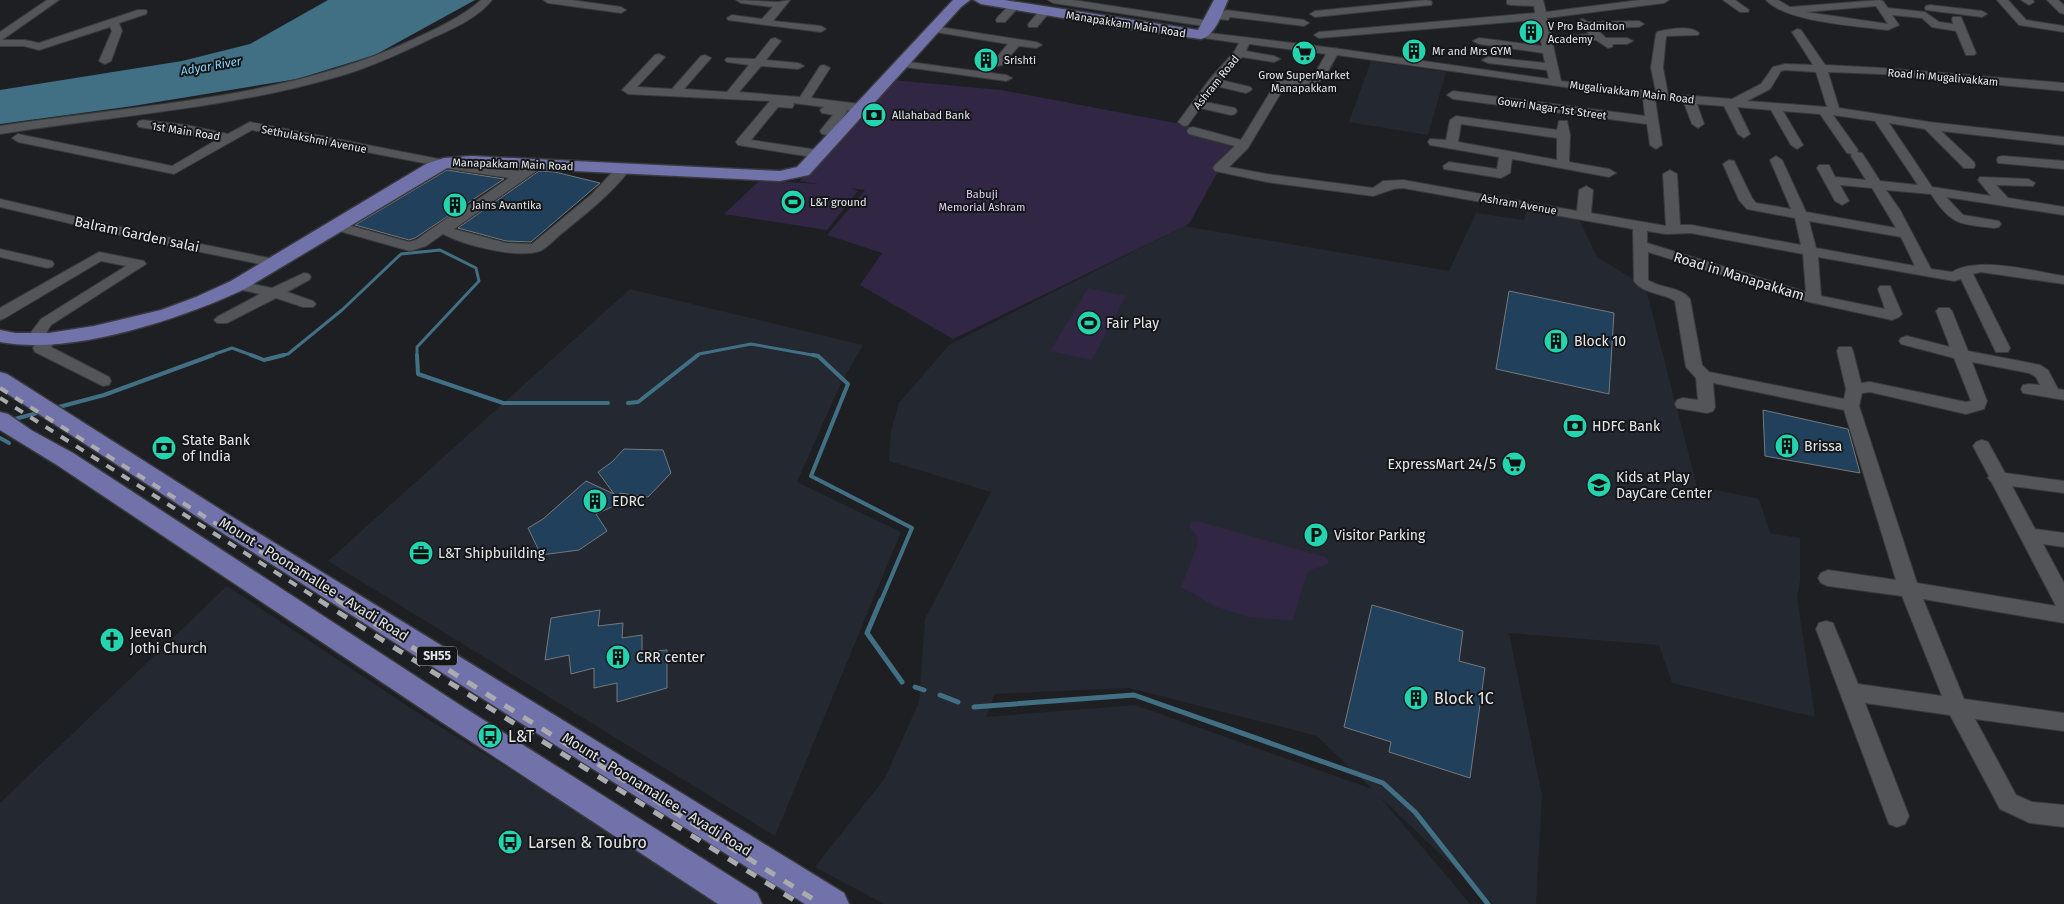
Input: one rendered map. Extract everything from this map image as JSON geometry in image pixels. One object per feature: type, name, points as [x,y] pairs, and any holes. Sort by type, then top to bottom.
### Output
[{"type":"main road","name":"Manapakkam Main Road","points":[[0,336],[16,339],[41,339],[126,325],[203,301],[238,285],[274,263],[342,227],[432,168],[444,163],[471,161],[780,176],[803,171],[813,153],[832,132],[860,108],[956,4],[963,0]]},
{"type":"main road","name":"Manapakkam Main Road","points":[[989,0],[1015,5],[1048,5],[1115,23],[1201,35],[1212,20],[1221,0]]},
{"type":"main road","name":"Mount - Poonamallee - Avadi Road","points":[[0,379],[833,904]]},
{"type":"main road","points":[[0,418],[23,435],[65,458],[434,703],[746,904]]},
{"type":"street","points":[[0,37],[54,0]]},
{"type":"street","points":[[0,130],[94,115],[204,102],[331,76],[368,64],[415,43],[472,13],[487,0]]},
{"type":"street","points":[[548,0],[593,3],[621,10]]},
{"type":"street","points":[[741,0],[783,3]]},
{"type":"street","points":[[1319,35],[1541,16],[1664,0]]},
{"type":"street","points":[[1728,0],[1744,10]]},
{"type":"street","points":[[1771,0],[1792,12],[1892,27],[1894,25],[1881,5]]},
{"type":"street","points":[[1792,12],[1881,5],[1925,15],[1936,25],[1958,19],[1980,8],[1945,0]]},
{"type":"street","points":[[1945,0],[1958,19],[1970,53]]},
{"type":"street","points":[[2002,0],[2023,23],[2064,29]]},
{"type":"street","points":[[2052,0],[2064,11]]},
{"type":"street","points":[[1034,25],[1048,5],[1212,20],[1224,18],[1226,13],[1308,18],[1372,4],[1426,2],[1431,24]]},
{"type":"street","points":[[1511,2],[1538,2],[1563,110],[1563,165]]},
{"type":"street","points":[[765,23],[783,3]]},
{"type":"street","points":[[1001,20],[1015,5]]},
{"type":"street","points":[[1930,8],[1958,19]]},
{"type":"street","points":[[0,43],[25,43],[39,47],[142,12]]},
{"type":"street","points":[[1571,12],[1604,41]]},
{"type":"street","points":[[732,18],[822,29]]},
{"type":"street","points":[[1298,47],[1308,18]]},
{"type":"street","points":[[105,61],[117,31],[113,22]]},
{"type":"street","points":[[1586,25],[1639,24]]},
{"type":"street","points":[[933,29],[1036,44]]},
{"type":"street","points":[[1797,32],[1821,68],[1829,110],[1855,153],[1878,185],[1926,272]]},
{"type":"street","points":[[1662,96],[1657,68],[1661,34],[1694,33]]},
{"type":"street","name":"Mugalivakkam Main Road","points":[[1201,35],[1662,96],[1731,104],[1829,110],[1929,126],[2064,141]]},
{"type":"street","points":[[1575,38],[1627,41]]},
{"type":"street","points":[[731,95],[775,41]]},
{"type":"street","name":"Ashram Road","points":[[1244,145],[1188,127],[1198,104],[1213,82],[1239,53],[1245,41]]},
{"type":"street","points":[[1479,41],[1548,50]]},
{"type":"street","points":[[998,63],[1016,42]]},
{"type":"street","points":[[1244,145],[1280,83],[1313,81],[1319,77],[1333,51]]},
{"type":"street","points":[[1239,53],[1274,59]]},
{"type":"street","points":[[660,57],[628,90],[731,95],[860,108]]},
{"type":"street","points":[[676,92],[705,58]]},
{"type":"street","points":[[731,60],[798,66]]},
{"type":"street","points":[[1488,60],[1552,67]]},
{"type":"street","points":[[902,64],[1006,78]]},
{"type":"street","points":[[803,101],[824,68]]},
{"type":"street","name":"Road in Mugalivakkam","points":[[1731,104],[1768,85],[1780,68],[1821,68],[2064,87]]},
{"type":"street","points":[[1213,82],[1246,89]]},
{"type":"street","points":[[1648,94],[1656,145]]},
{"type":"street","name":"Gowri Nagar 1st Street","points":[[1453,95],[1652,122]]},
{"type":"street","points":[[1688,99],[1698,124]]},
{"type":"street","points":[[813,153],[742,142],[775,103],[841,112],[832,132]]},
{"type":"street","points":[[1198,104],[1231,110]]},
{"type":"street","points":[[1731,104],[1744,134]]},
{"type":"street","points":[[1775,107],[1798,145]]},
{"type":"street","points":[[1880,119],[1953,216],[1963,220],[1994,224]]},
{"type":"street","points":[[1450,145],[1456,120],[1510,132],[1564,135]]},
{"type":"street","name":"1st Main Road","points":[[143,124],[186,129],[230,138]]},
{"type":"street","name":"Sethulakshmi Avenue","points":[[18,138],[174,170],[250,126],[444,163]]},
{"type":"street","points":[[1929,126],[1968,165]]},
{"type":"street","points":[[2019,136],[2046,163]]},
{"type":"street","points":[[1434,142],[1609,173]]},
{"type":"street","name":"Ashram Avenue","points":[[1244,145],[1220,168],[1223,171],[1373,192],[1380,190],[1388,184],[1403,184],[1659,230],[1691,229],[1810,251]]},
{"type":"street","points":[[1449,166],[1501,174],[1503,173],[1506,154]]},
{"type":"street","name":"Road in Manapakkam","points":[[1640,245],[1814,299],[1810,251],[1801,216],[1776,160]]},
{"type":"street","points":[[2003,160],[2064,164]]},
{"type":"street","points":[[534,164],[450,225],[447,229],[448,232],[517,249],[529,250],[537,247],[597,197],[624,168]]},
{"type":"street","points":[[342,227],[403,246],[416,246],[534,164]]},
{"type":"street","points":[[1729,164],[1748,203],[1757,207],[1905,234]]},
{"type":"street","points":[[342,227],[442,165],[459,165],[516,175]]},
{"type":"street","points":[[1670,174],[1673,230]]},
{"type":"street","points":[[1842,201],[1827,174],[1878,185],[1932,190],[2064,211]]},
{"type":"street","points":[[2003,201],[1985,180],[2028,183]]},
{"type":"street","points":[[1584,215],[1586,190]]},
{"type":"street","name":"Balram Garden salai","points":[[0,203],[137,235],[274,263]]},
{"type":"street","points":[[1640,226],[1641,281],[1646,286],[1675,293],[1682,299],[1694,367],[1704,376],[1853,398],[1870,387],[1966,408],[1974,408],[1978,406],[1979,401],[1944,311]]},
{"type":"street","points":[[1810,251],[1954,277],[1964,271],[1981,268],[2064,280]]},
{"type":"street","points":[[0,253],[47,264]]},
{"type":"street","points":[[0,315],[99,256],[139,264],[46,322],[41,339],[41,348],[103,381]]},
{"type":"street","points":[[1964,271],[2002,348]]},
{"type":"street","points":[[222,320],[277,293],[304,277]]},
{"type":"street","points":[[238,285],[277,293],[308,304]]},
{"type":"street","points":[[1814,299],[1895,322],[1885,289]]},
{"type":"street","points":[[1907,341],[1961,355],[2034,369],[2042,374],[2058,394]]},
{"type":"street","points":[[1844,351],[1853,398],[1909,589],[1957,707],[2008,802],[2030,812],[2064,816]]},
{"type":"street","points":[[1682,404],[1707,407],[1704,376]]},
{"type":"street","points":[[2029,389],[2058,394]]},
{"type":"street","points":[[1982,446],[1997,478],[2064,602]]},
{"type":"street","points":[[1997,478],[2064,487]]},
{"type":"street","points":[[2028,535],[2064,540]]},
{"type":"street","points":[[1828,578],[1909,589],[2064,615]]},
{"type":"street","points":[[1826,629],[1897,816]]},
{"type":"street","points":[[1850,692],[2064,722]]},
{"type":"shaded area","points":[[1371,61],[1446,72],[1428,135],[1349,122]]},
{"type":"shaded area","points":[[1527,209],[1578,217],[1597,257],[1645,286],[1697,486],[1759,499],[1770,533],[1800,538],[1800,581],[1797,597],[1815,717],[1672,683],[1659,645],[1509,633],[1542,796],[1536,904],[1493,904],[1380,797],[1470,904],[884,904],[815,867],[885,778],[919,702],[925,619],[991,492],[889,461],[891,431],[899,403],[949,345],[1184,226],[1449,271],[1476,213],[1524,220]],"holes":[[[1129,688],[1317,736],[1372,789],[1135,705],[986,717],[995,694]]]},
{"type":"shaded area","points":[[630,289],[863,345],[840,385],[797,482],[901,532],[775,836],[328,561]]},
{"type":"shaded area","points":[[227,586],[429,720],[730,904],[0,904],[0,803]]},
{"type":"green space","name":"Babuji Memorial Ashram","points":[[893,80],[1001,90],[1181,124],[1244,145],[1220,168],[1189,224],[953,339],[860,285],[882,253],[827,235],[865,190],[850,188],[858,191],[827,230],[724,214],[760,180],[818,184],[800,181]]},
{"type":"green space","name":"Fair Play","points":[[1088,288],[1126,296],[1092,360],[1050,351]]},
{"type":"green space","points":[[1192,522],[1200,522],[1326,557],[1329,561],[1327,565],[1310,570],[1306,575],[1293,621],[1249,617],[1216,607],[1181,587],[1198,543],[1197,537],[1189,527]]},
{"type":"water","name":"Adyar River","points":[[328,0],[475,0],[375,55],[297,79],[133,106],[0,124],[0,90],[182,61],[250,44]]},
{"type":"building","name":"Jains Avantika","points":[[447,170],[504,179],[415,238],[409,240],[355,225]]},
{"type":"building","points":[[539,171],[555,172],[600,183],[531,242],[506,241],[458,228]]},
{"type":"building","name":"Block 10","points":[[1509,291],[1614,313],[1609,394],[1496,369]]},
{"type":"building","points":[[1763,410],[1848,429],[1860,473],[1765,456]]},
{"type":"building","name":"EDRC","points":[[624,449],[663,450],[671,473],[648,497],[620,493],[614,506],[596,514],[607,531],[579,550],[541,555],[528,528],[543,519],[586,481],[614,494],[598,472],[612,462]]},
{"type":"building","name":"Block 1C","points":[[1372,605],[1463,631],[1459,661],[1485,668],[1470,778],[1389,752],[1391,742],[1344,727]]},
{"type":"building","name":"CRR center","points":[[600,610],[598,626],[623,623],[622,638],[642,635],[642,652],[667,650],[667,688],[617,702],[617,683],[594,688],[594,668],[571,674],[569,655],[545,660],[551,618]]},
{"type":"waterway","points":[[279,356],[288,354],[342,310],[401,254],[440,250],[476,268],[479,281],[417,347],[417,355]]},
{"type":"waterway","points":[[696,356],[751,344],[818,356]]},
{"type":"waterway","points":[[209,356],[232,348],[254,356]]},
{"type":"waterway","points":[[55,408],[104,395],[213,355]]},
{"type":"waterway","points":[[251,355],[264,360],[284,355]]},
{"type":"waterway","points":[[417,355],[418,374],[503,403],[608,403]]},
{"type":"waterway","points":[[628,403],[638,402],[698,355]]},
{"type":"waterway","points":[[813,355],[818,356]]},
{"type":"waterway","points":[[818,356],[848,384],[811,476],[912,528],[881,601]]},
{"type":"waterway","points":[[11,420],[41,412]]},
{"type":"waterway","points":[[0,438],[9,443]]},
{"type":"waterway","points":[[881,600],[867,633],[902,682]]},
{"type":"waterway","points":[[915,687],[924,690]]},
{"type":"waterway","points":[[940,695],[958,702]]},
{"type":"waterway","points":[[974,707],[1134,695],[1383,783],[1415,812],[1488,904]]},
{"type":"railway","points":[[0,388],[339,601]]},
{"type":"railway","points":[[0,398],[321,601]]},
{"type":"railway","points":[[319,600],[800,904]]},
{"type":"railway","points":[[337,600],[821,904]]},
{"type":"place","name":"V Pro Badmiton Academy","points":[[1531,32]]},
{"type":"place","name":"Mr and Mrs GYM","points":[[1414,51]]},
{"type":"place","name":"Grow SuperMarket Manapakkam","points":[[1304,53]]},
{"type":"place","name":"Srishti","points":[[986,60]]},
{"type":"place","name":"Allahabad Bank","points":[[874,115]]},
{"type":"place","name":"L&T ground","points":[[793,202]]},
{"type":"place","name":"Jains Avantika","points":[[455,205]]},
{"type":"place","name":"Fair Play","points":[[1089,323]]},
{"type":"place","name":"Block 10","points":[[1556,341]]},
{"type":"place","name":"HDFC Bank","points":[[1575,426]]},
{"type":"place","name":"Brissa","points":[[1787,446]]},
{"type":"place","name":"State Bank of India","points":[[164,448]]},
{"type":"place","name":"ExpressMart 24/5","points":[[1514,464]]},
{"type":"place","name":"Kids at Play DayCare Center","points":[[1599,485]]},
{"type":"place","name":"EDRC","points":[[595,501]]},
{"type":"place","name":"Visitor Parking","points":[[1316,535]]},
{"type":"place","name":"L&T Shipbuilding","points":[[421,553]]},
{"type":"place","name":"Jeevan Jothi Church","points":[[112,640]]},
{"type":"place","name":"CRR center","points":[[618,657]]},
{"type":"place","name":"Block 1C","points":[[1416,698]]},
{"type":"place","name":"L&T","points":[[490,736]]},
{"type":"place","name":"Larsen & Toubro","points":[[510,842]]}]
